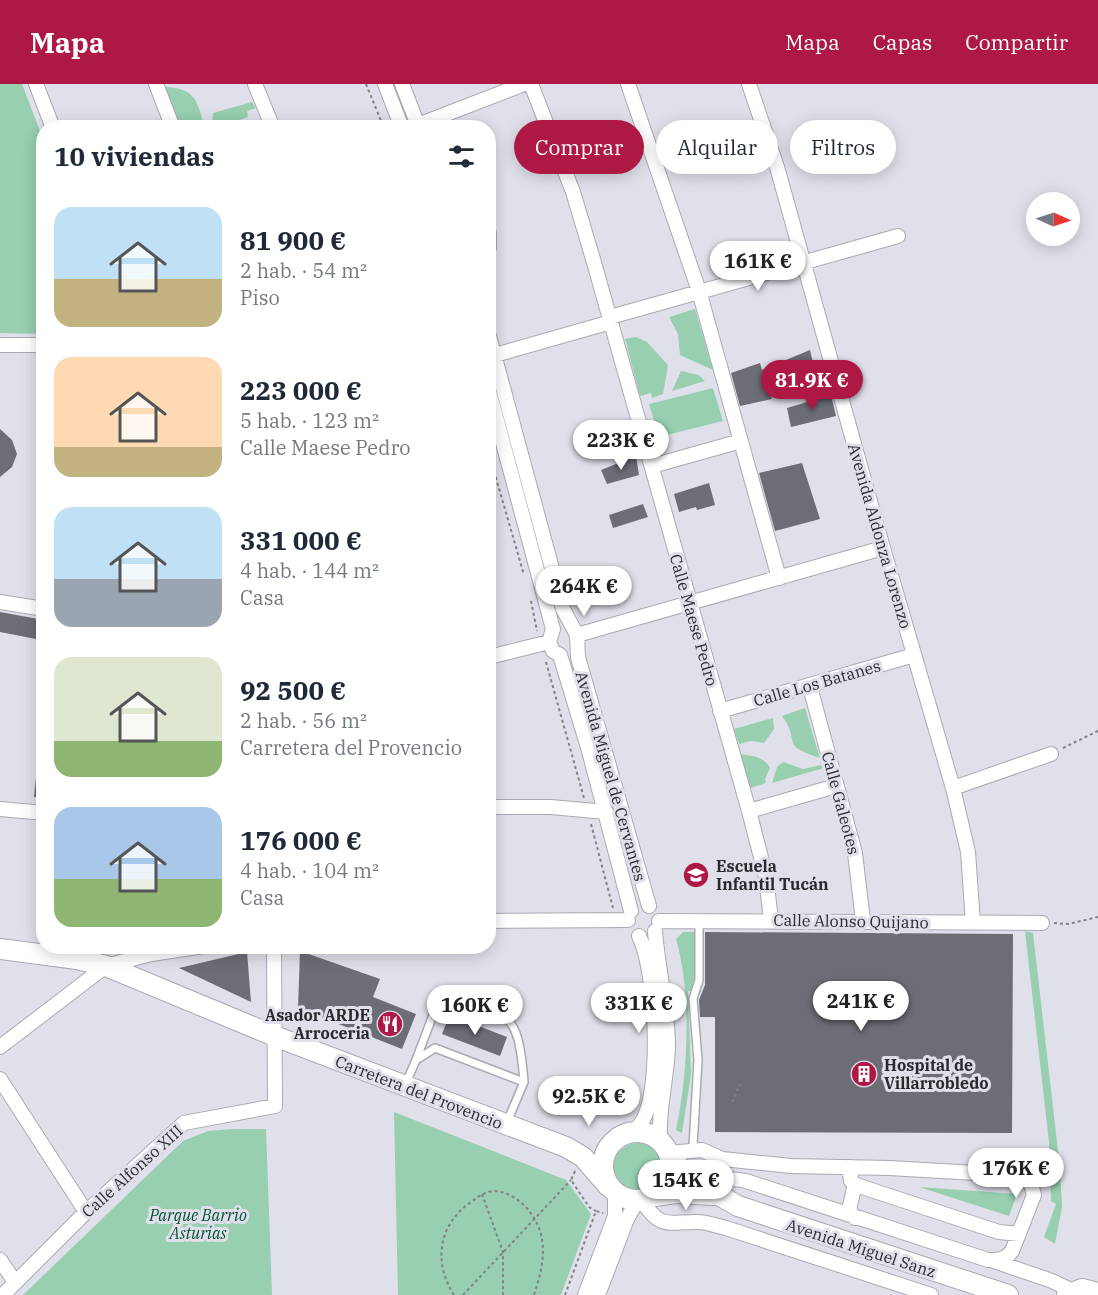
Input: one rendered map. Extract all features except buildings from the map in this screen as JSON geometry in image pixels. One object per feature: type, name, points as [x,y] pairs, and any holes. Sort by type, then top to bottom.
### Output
[{"type":"street","points":[[36,84],[50,120]]},
{"type":"street","points":[[156,84],[170,120]]},
{"type":"street","points":[[255,84],[270,120]]},
{"type":"street","points":[[385,84],[399,120]]},
{"type":"street","points":[[402,84],[417,120]]},
{"type":"street","points":[[434,120],[524,84]]},
{"type":"street","name":"Calle Maese Pedro","points":[[531,84],[573,192],[611,319],[749,812],[766,877],[771,920]]},
{"type":"street","points":[[628,84],[699,291],[779,578]]},
{"type":"street","name":"Avenida Aldonza Lorenzo","points":[[749,84],[767,134],[805,264],[883,548],[953,788],[968,852],[974,923]]},
{"type":"street","points":[[496,355],[699,291],[805,264],[898,236]]},
{"type":"street","points":[[0,345],[36,345]]},
{"type":"street","name":"Avenida Miguel de Cervantes","points":[[496,359],[563,609],[575,635],[578,657],[649,906]]},
{"type":"street","points":[[496,417],[553,629],[545,643],[496,655]]},
{"type":"street","points":[[652,466],[741,441]]},
{"type":"street","points":[[553,629],[575,635],[883,548]]},
{"type":"street","points":[[0,602],[36,608]]},
{"type":"street","name":"Avenida Miguel de Cervantes","points":[[560,655],[573,651],[575,635]]},
{"type":"street","name":"Avenida Miguel de Cervantes","points":[[545,643],[560,655],[606,812],[625,917]]},
{"type":"street","name":"Calle Los Batanes","points":[[720,711],[810,687],[914,655]]},
{"type":"street","name":"Calle Galeotes","points":[[810,687],[856,861],[863,921]]},
{"type":"street","points":[[953,788],[1051,754]]},
{"type":"street","points":[[749,812],[836,786]]},
{"type":"street","points":[[496,807],[606,812]]},
{"type":"street","points":[[0,809],[36,812]]},
{"type":"street","points":[[496,921],[625,917],[639,906],[649,906],[656,912],[668,1048],[659,1118],[671,1169],[668,1182],[645,1199],[627,1219],[598,1295]]},
{"type":"street","points":[[585,1295],[615,1215],[612,1189],[603,1173],[605,1153],[623,1136],[641,1124],[654,1071],[654,1026],[645,946],[639,936],[631,930],[625,917]]},
{"type":"street","name":"Calle Alonso Quijano","points":[[657,926],[699,919],[1042,922]]},
{"type":"street","points":[[639,936],[648,936],[657,926]]},
{"type":"street","name":"Carretera del Provencio","points":[[0,949],[36,954]]},
{"type":"street","name":"Carretera del Provencio","points":[[38,954],[77,959],[106,966],[277,1037],[575,1152],[612,1189]]},
{"type":"street","points":[[0,1047],[106,966],[151,954]]},
{"type":"street","name":"Calle Alfonso XIII","points":[[3,1295],[86,1212],[184,1123],[275,1106],[277,1037],[274,954]]},
{"type":"street","points":[[0,1079],[86,1212]]},
{"type":"street","points":[[623,1136],[645,1132],[666,1150],[695,1149],[722,1159],[766,1164],[1022,1177],[1034,1186],[1034,1195],[1019,1234],[1007,1257],[999,1260],[981,1257]]},
{"type":"street","name":"Carretera del Provencio","points":[[575,1152],[623,1136]]},
{"type":"street","name":"Avenida Miguel Sanz","points":[[666,1150],[712,1193],[767,1218],[1008,1295]]},
{"type":"street","points":[[849,1167],[851,1181],[855,1184],[999,1232],[1019,1234]]},
{"type":"street","points":[[712,1193],[720,1182],[731,1178],[1052,1281],[1070,1293],[1082,1289],[1098,1293]]},
{"type":"street","points":[[855,1184],[849,1210],[855,1218]]},
{"type":"street","points":[[612,1189],[629,1200],[645,1199]]},
{"type":"street","name":"Avenida Miguel Sanz","points":[[645,1199],[675,1192],[712,1193]]},
{"type":"street","points":[[645,1199],[651,1215],[664,1223],[699,1222],[726,1228],[931,1295]]},
{"type":"street","points":[[0,1260],[15,1282]]},
{"type":"lane","points":[[695,1149],[693,1146],[698,1060],[693,999],[699,980],[699,919]]},
{"type":"lane","points":[[405,1086],[433,1015],[440,1011],[494,1010],[513,1025],[519,1038],[524,1082],[507,1125]]},
{"type":"lane","points":[[416,1060],[435,1048],[524,1082]]},
{"type":"path","points":[[366,84],[381,120]]},
{"type":"path","points":[[496,478],[526,583]]},
{"type":"path","points":[[529,594],[545,643],[588,810],[625,917]]},
{"type":"path","points":[[1051,754],[1098,731]]},
{"type":"path","points":[[1042,922],[1068,924],[1098,917]]},
{"type":"path","points":[[732,1102],[740,1084]]},
{"type":"path","points":[[463,1295],[571,1180],[575,1152]]},
{"type":"path","points":[[571,1180],[589,1207],[615,1215]]},
{"type":"path","points":[[453,1295],[443,1274],[442,1240],[463,1208],[482,1194],[494,1191],[516,1198],[535,1218],[541,1230],[544,1253],[534,1295]]},
{"type":"path","points":[[482,1194],[503,1252],[503,1295]]},
{"type":"path","points":[[565,1295],[596,1211]]},
{"type":"green space","points":[[0,84],[22,84],[36,121],[36,334],[0,333]]},
{"type":"green space","points":[[165,87],[189,93],[197,103],[202,120],[177,120]]},
{"type":"green space","points":[[252,102],[256,108],[247,111],[248,117],[240,120],[212,120],[213,113]]},
{"type":"green space","points":[[695,309],[713,370],[680,355],[678,334],[669,317]]},
{"type":"green space","points":[[636,337],[647,342],[668,365],[663,394],[652,398],[651,393],[640,396],[625,339]]},
{"type":"green space","points":[[681,371],[699,375],[705,381],[672,391]]},
{"type":"green space","points":[[713,388],[723,421],[659,437],[649,404]]},
{"type":"green space","points":[[805,708],[820,758],[795,746],[788,725],[782,716]]},
{"type":"green space","points":[[773,718],[774,729],[764,743],[751,741],[739,744],[734,729]]},
{"type":"green space","points":[[740,754],[757,757],[767,764],[770,768],[765,779],[766,783],[750,788]]},
{"type":"green space","points":[[783,762],[803,769],[821,765],[824,768],[772,783],[777,767]]},
{"type":"green space","points":[[1025,931],[1033,933],[1060,1168],[1062,1207],[1055,1244],[1044,1237],[1056,1204],[1051,1201],[1049,1142]]},
{"type":"green space","points":[[683,932],[694,932],[694,991],[688,991],[691,1074],[682,1133],[676,1130],[683,1084],[686,1009],[681,961],[676,939]]},
{"type":"green space","points":[[394,1112],[566,1180],[591,1214],[561,1295],[398,1295]]},
{"type":"green space","name":"Parque Barrio Asturias","points":[[266,1129],[272,1295],[23,1295],[183,1141],[208,1131]]},
{"type":"green space","points":[[638,1143],[656,1150],[663,1168],[656,1186],[638,1193],[620,1186],[613,1168],[620,1150]]},
{"type":"green space","points":[[919,1187],[1017,1194],[1009,1216]]},
{"type":"place","name":"Escuela Infantil Tucán","points":[[696,875]]},
{"type":"place","name":"Asador ARDE Arroceria","points":[[390,1024]]},
{"type":"place","name":"Hospital de Villarrobledo","points":[[864,1074]]}]
